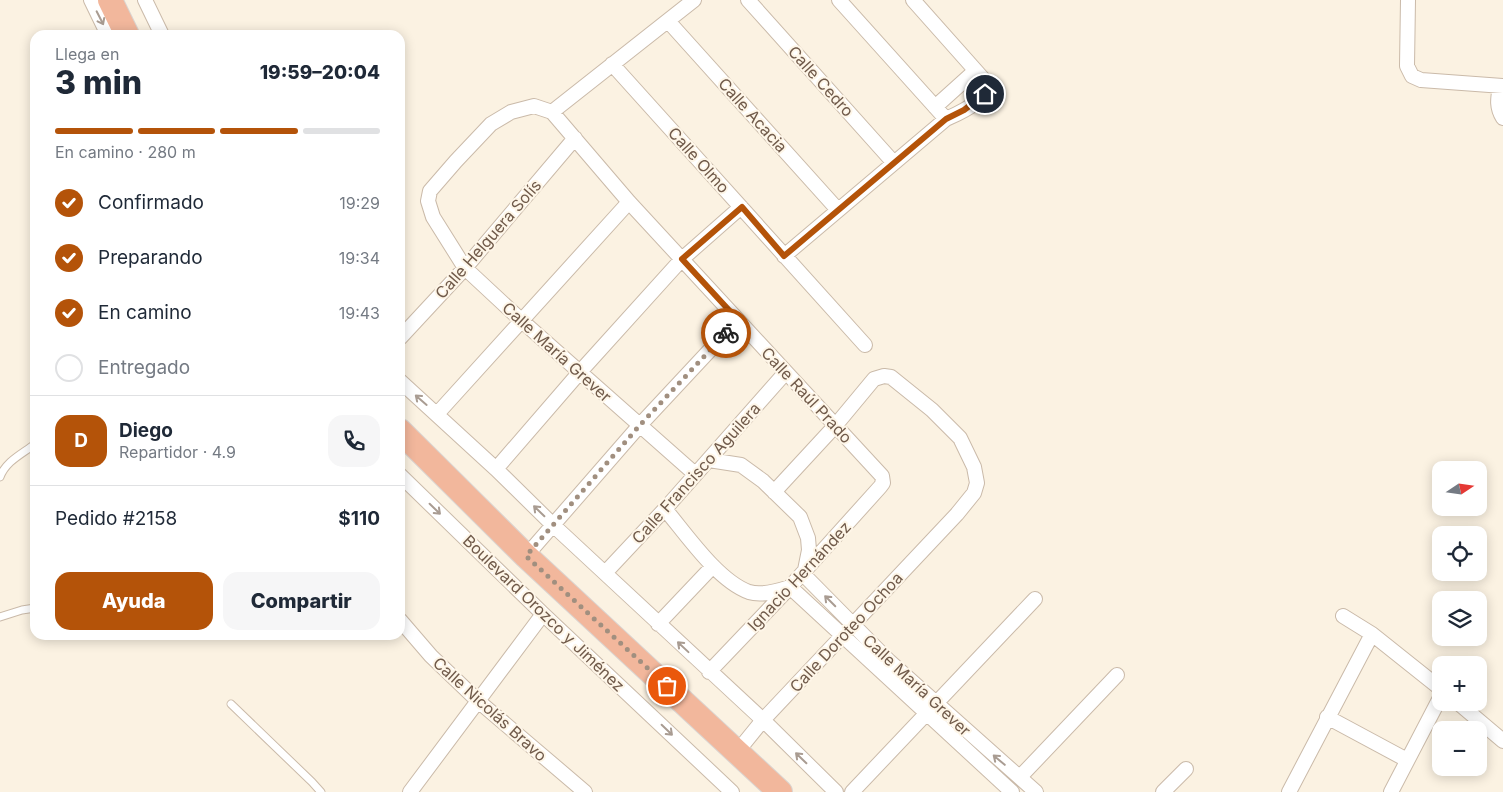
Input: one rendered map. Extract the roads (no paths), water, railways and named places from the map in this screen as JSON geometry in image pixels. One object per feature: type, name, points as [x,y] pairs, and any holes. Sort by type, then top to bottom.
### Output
[{"type":"highway","points":[[110,0],[125,30]]},
{"type":"highway","points":[[126,0],[141,30]]},
{"type":"highway","points":[[405,437],[526,556],[780,792]]},
{"type":"highway","points":[[405,456],[518,567],[758,792]]},
{"type":"street","points":[[91,0],[106,30]]},
{"type":"street","points":[[144,0],[159,30]]},
{"type":"street","points":[[552,112],[694,0]]},
{"type":"street","name":"Calle Cedro","points":[[748,0],[894,163]]},
{"type":"street","points":[[839,0],[946,119]]},
{"type":"street","points":[[784,256],[946,119],[964,110],[985,94],[986,81],[913,0]]},
{"type":"street","points":[[1408,0],[1406,66],[1412,76],[1421,80],[1502,86],[1497,102],[1503,118]]},
{"type":"street","name":"Calle Acacia","points":[[668,21],[838,210]]},
{"type":"street","name":"Calle Olmo","points":[[612,64],[865,345]]},
{"type":"street","points":[[935,107],[975,71]]},
{"type":"street","name":"Calle María Grever","points":[[552,112],[534,106],[511,112],[491,124],[430,191],[428,201],[433,217],[464,268],[522,322],[695,474]]},
{"type":"street","name":"Calle Raúl Prado","points":[[552,112],[629,202],[882,476]]},
{"type":"street","name":"Calle Helguera Solís","points":[[405,333],[464,268],[575,138]]},
{"type":"street","points":[[437,414],[629,202]]},
{"type":"street","points":[[496,469],[682,259],[742,207]]},
{"type":"street","points":[[526,556],[640,425],[738,320]]},
{"type":"street","name":"Calle Francisco Aguilera","points":[[605,573],[665,509],[786,372]]},
{"type":"street","name":"Calle Doroteo Ochoa","points":[[737,752],[763,720],[854,625],[957,514],[974,493],[977,483],[974,467],[960,438],[932,410],[891,377],[884,376],[874,380],[835,426]]},
{"type":"street","points":[[405,385],[496,469],[709,672],[763,720],[836,792]]},
{"type":"street","points":[[774,492],[835,426]]},
{"type":"street","points":[[709,460],[741,464],[800,517],[808,538],[810,550],[804,572]]},
{"type":"street","name":"Ignacio Hernández","points":[[709,672],[804,572],[880,487],[883,482],[882,476]]},
{"type":"street","name":"Boulevard Orozco y Jiménez","points":[[405,480],[543,614],[732,792]]},
{"type":"street","points":[[665,509],[713,566],[732,584],[751,593],[775,592],[790,587]]},
{"type":"street","points":[[658,624],[713,566]]},
{"type":"street","name":"Calle María Grever","points":[[804,572],[1012,792]]},
{"type":"street","name":"Calle María Grever","points":[[790,587],[843,636],[1020,777],[1036,792]]},
{"type":"street","points":[[852,792],[1035,599]]},
{"type":"street","points":[[410,792],[543,614]]},
{"type":"street","points":[[1343,616],[1372,634],[1432,682]]},
{"type":"street","name":"Calle Nicolás Bravo","points":[[405,626],[431,656],[477,700],[586,792]]},
{"type":"street","points":[[1289,792],[1372,634]]},
{"type":"street","points":[[1020,777],[1117,675]]},
{"type":"street","points":[[1392,792],[1433,711]]},
{"type":"street","points":[[1468,711],[1503,741]]},
{"type":"street","points":[[1327,717],[1407,760]]},
{"type":"street","points":[[1163,792],[1186,769]]},
{"type":"lane","points":[[0,477],[2,471],[9,463],[30,448]]},
{"type":"lane","points":[[0,617],[30,609]]},
{"type":"lane","points":[[231,704],[321,792]]}]
